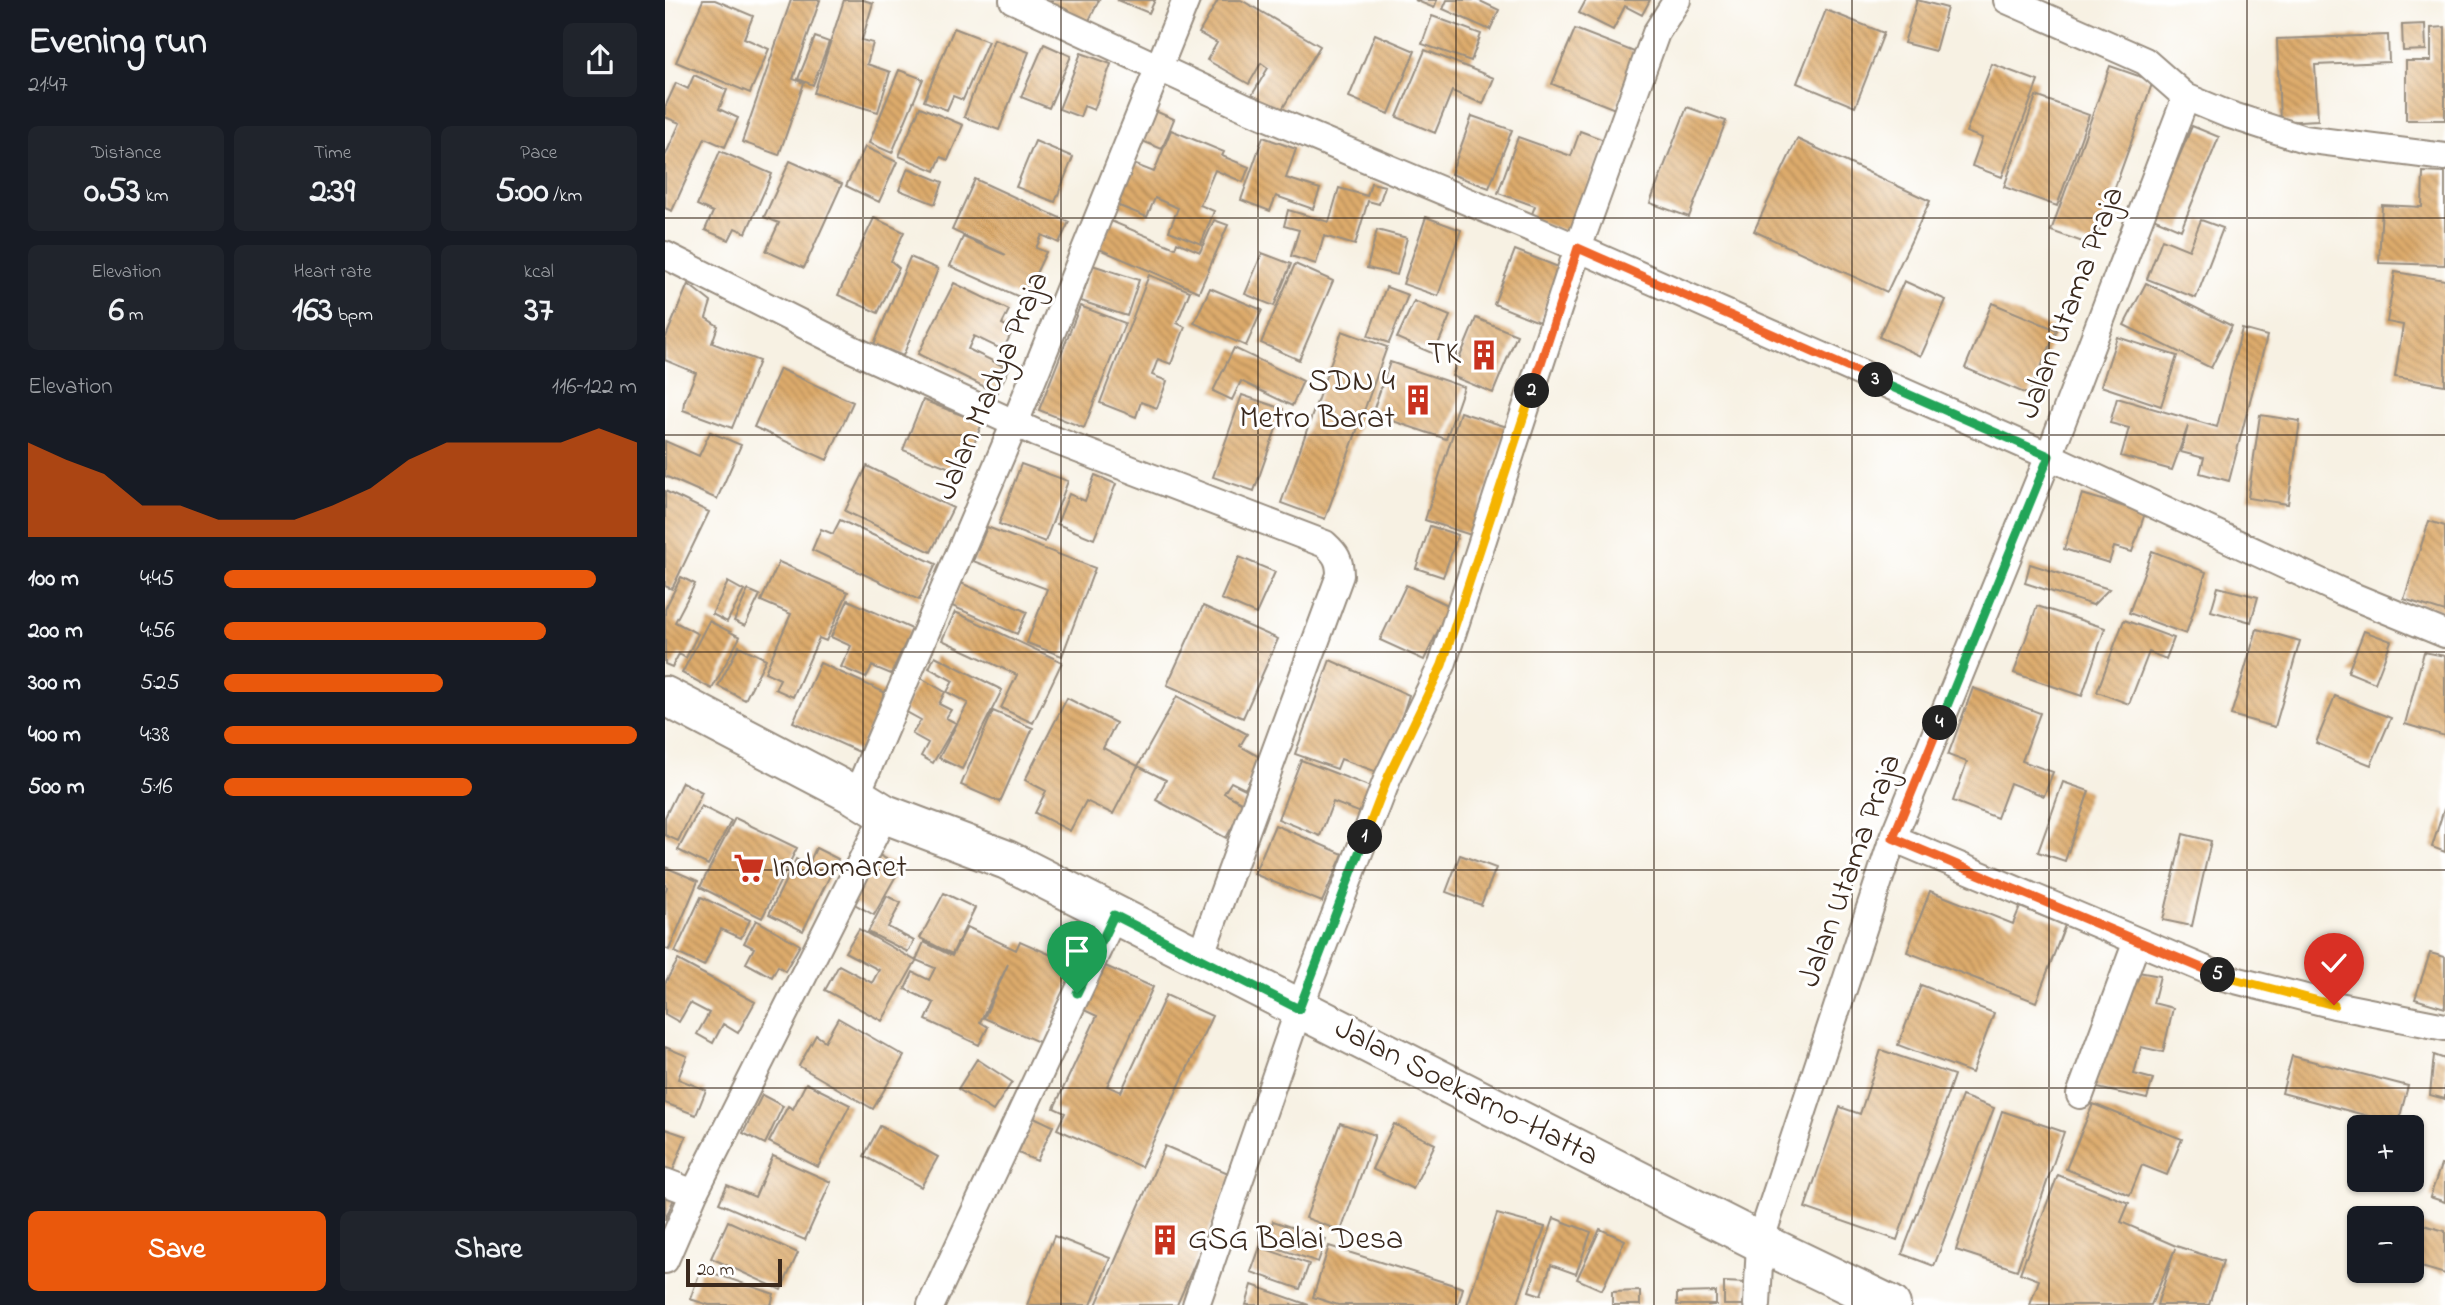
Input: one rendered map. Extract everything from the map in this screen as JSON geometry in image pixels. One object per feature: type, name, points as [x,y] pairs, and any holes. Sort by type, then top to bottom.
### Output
[{"type":"main road","name":"Jalan Soekarno-Hatta","points":[[665,696],[871,805],[1007,860],[1760,1242],[1891,1305]]},
{"type":"street","points":[[1013,0],[1248,109],[1578,248],[2049,456],[2340,591],[2445,634]]},
{"type":"street","name":"Jalan Madya Praja","points":[[665,1260],[871,805],[1015,423],[1186,0]]},
{"type":"street","points":[[1196,1305],[1299,1009],[1388,777],[1442,665],[1578,248],[1656,33],[1677,0]]},
{"type":"street","points":[[2007,0],[2145,61],[2186,97],[2227,114],[2304,139],[2445,158]]},
{"type":"street","name":"Jalan Utama Praja","points":[[1757,1305],[1760,1242],[1893,838],[2049,456],[2186,97]]},
{"type":"street","points":[[665,255],[854,350],[1036,433],[1325,544],[1339,560],[1340,575],[1199,959]]},
{"type":"street","points":[[1893,838],[2223,977],[2334,1005],[2445,1027]]},
{"type":"street","points":[[931,1305],[1114,915]]},
{"type":"street","points":[[2080,1095],[2137,940]]},
{"type":"street","points":[[665,1182],[694,1193]]},
{"type":"building","points":[[703,0],[715,0],[753,16],[744,38],[769,49],[750,93],[676,62]]},
{"type":"building","points":[[791,0],[820,0],[793,79],[804,83],[779,155],[742,142]]},
{"type":"building","points":[[844,0],[873,3],[862,40],[873,43],[867,64],[890,72],[878,112],[814,93]]},
{"type":"building","points":[[1029,0],[1099,0],[1086,27]]},
{"type":"building","points":[[1117,0],[1155,0],[1149,13]]},
{"type":"building","points":[[1218,0],[1241,0],[1320,46],[1281,111],[1252,95],[1268,68],[1261,63],[1249,84],[1207,60],[1217,43],[1199,33]]},
{"type":"building","points":[[1415,0],[1437,0],[1434,8]]},
{"type":"building","points":[[1447,0],[1478,0],[1499,10],[1490,30],[1443,9]]},
{"type":"building","points":[[1586,0],[1650,0],[1642,15],[1625,6],[1613,30],[1579,13]]},
{"type":"building","points":[[1917,0],[1947,8],[1935,51],[1904,43]]},
{"type":"building","points":[[1826,10],[1884,33],[1855,107],[1797,83]]},
{"type":"building","points":[[1432,16],[1481,34],[1471,61],[1422,44]]},
{"type":"building","points":[[2425,24],[2426,50],[2403,51],[2402,25]]},
{"type":"building","points":[[2445,27],[2445,120],[2406,120],[2406,61],[2431,61],[2431,28]]},
{"type":"building","points":[[954,28],[988,41],[963,100],[953,96],[947,110],[924,101]]},
{"type":"building","points":[[1575,29],[1637,53],[1615,109],[1552,84]]},
{"type":"building","points":[[1375,34],[1415,51],[1389,114],[1349,97]]},
{"type":"building","points":[[2388,35],[2389,62],[2315,65],[2318,120],[2280,122],[2277,39]]},
{"type":"building","points":[[815,37],[829,42],[813,85],[798,79]]},
{"type":"building","points":[[994,39],[1029,52],[999,130],[964,117]]},
{"type":"building","points":[[1044,44],[1071,56],[1049,108],[1021,97]]},
{"type":"building","points":[[1425,50],[1494,78],[1483,104],[1452,91],[1435,133],[1397,117]]},
{"type":"building","points":[[1081,53],[1111,64],[1094,110],[1084,106],[1080,117],[1059,109]]},
{"type":"building","points":[[1992,64],[2038,81],[2002,177],[1972,166],[1982,138],[1966,132]]},
{"type":"building","points":[[2110,66],[2153,81],[2094,246],[2051,231]]},
{"type":"building","points":[[899,70],[923,79],[892,153],[869,143]]},
{"type":"building","points":[[694,75],[727,90],[719,109],[738,118],[725,147],[705,138],[672,211],[665,208],[665,156],[680,123],[665,117],[665,107],[676,83],[688,89]]},
{"type":"building","points":[[2036,96],[2089,115],[2057,206],[2004,187]]},
{"type":"building","points":[[920,107],[963,125],[948,160],[941,157],[935,171],[899,156]]},
{"type":"building","points":[[1687,107],[1726,121],[1689,217],[1650,203]]},
{"type":"building","points":[[1155,111],[1174,119],[1162,149],[1142,141]]},
{"type":"building","points":[[1472,116],[1512,130],[1489,188],[1451,174]]},
{"type":"building","points":[[2192,126],[2219,137],[2181,230],[2153,218]]},
{"type":"building","points":[[1171,130],[1224,152],[1222,156],[1249,167],[1243,182],[1215,170],[1200,205],[1214,211],[1201,244],[1169,231],[1178,208],[1155,198],[1147,217],[1114,204],[1131,163],[1154,172]]},
{"type":"building","points":[[1580,131],[1607,141],[1572,234],[1530,219],[1535,206],[1498,193],[1518,137],[1571,156]]},
{"type":"building","points":[[1263,137],[1296,149],[1286,178],[1320,189],[1313,209],[1276,196],[1270,211],[1241,200]]},
{"type":"building","points":[[1797,139],[1930,201],[1887,292],[1754,231]]},
{"type":"building","points":[[1035,141],[1073,157],[1055,202],[1016,187]]},
{"type":"building","points":[[865,147],[897,162],[879,202],[846,186]]},
{"type":"building","points":[[720,151],[772,174],[746,233],[735,228],[729,240],[705,230],[713,212],[697,205]]},
{"type":"building","points":[[790,161],[842,184],[804,268],[766,251],[779,223],[764,217]]},
{"type":"building","points":[[908,168],[943,182],[935,204],[899,190]]},
{"type":"building","points":[[2423,172],[2445,173],[2445,265],[2379,263],[2382,205],[2422,207]]},
{"type":"building","points":[[975,179],[1069,222],[1059,243],[1042,235],[1036,248],[1046,252],[1024,299],[950,266],[963,237],[1006,255],[952,230]]},
{"type":"building","points":[[1371,183],[1385,186],[1379,204],[1368,201],[1355,245],[1324,236],[1316,264],[1291,256],[1299,230],[1284,226],[1288,210],[1329,222],[1339,188],[1367,196]]},
{"type":"building","points":[[1426,217],[1461,230],[1438,296],[1403,284]]},
{"type":"building","points":[[874,218],[904,232],[891,261],[899,268],[878,313],[838,295]]},
{"type":"building","points":[[1214,220],[1228,225],[1199,292],[1099,249],[1111,221],[1175,248],[1177,242],[1200,252]]},
{"type":"building","points":[[2201,220],[2223,228],[2196,298],[2147,279],[2162,239],[2189,250]]},
{"type":"building","points":[[1377,230],[1407,238],[1397,275],[1367,268]]},
{"type":"building","points":[[1515,250],[1561,268],[1539,322],[1494,304]]},
{"type":"building","points":[[1262,253],[1291,264],[1274,306],[1245,294]]},
{"type":"building","points":[[910,257],[938,269],[903,356],[874,344]]},
{"type":"building","points":[[1295,264],[1333,281],[1299,360],[1261,343]]},
{"type":"building","points":[[1092,265],[1139,280],[1127,316],[1081,301]]},
{"type":"building","points":[[2395,272],[2445,280],[2445,385],[2395,377],[2403,325],[2387,322]]},
{"type":"building","points":[[1149,275],[1190,291],[1177,323],[1185,327],[1171,364],[1158,359],[1152,375],[1167,381],[1157,408],[1141,402],[1136,417],[1100,403]]},
{"type":"building","points":[[1904,281],[1946,300],[1921,356],[1879,337]]},
{"type":"building","points":[[954,283],[1009,310],[1002,324],[1013,330],[1003,350],[974,336],[968,349],[1009,369],[997,393],[918,354]]},
{"type":"building","points":[[2146,283],[2232,326],[2211,368],[2124,325]]},
{"type":"building","points":[[688,284],[711,302],[706,318],[718,326],[712,343],[759,361],[732,428],[683,410],[696,373],[665,360],[665,339]]},
{"type":"building","points":[[1386,287],[1408,295],[1389,343],[1368,336]]},
{"type":"building","points":[[1210,288],[1262,310],[1246,346],[1194,323]]},
{"type":"building","points":[[1414,301],[1450,316],[1434,354],[1397,338]]},
{"type":"building","points":[[1992,303],[2057,330],[2029,395],[1965,368]]},
{"type":"building","points":[[1080,306],[1125,323],[1084,428],[1039,410]]},
{"type":"building","name":"TK","points":[[1476,318],[1517,335],[1493,393],[1452,376]]},
{"type":"building","points":[[2242,329],[2267,336],[2229,481],[2200,473],[2204,458],[2181,452],[2188,426],[2172,470],[2121,456],[2129,428],[2110,423],[2117,398],[2217,427]]},
{"type":"building","points":[[1342,331],[1387,347],[1325,519],[1281,503]]},
{"type":"building","points":[[2117,337],[2177,356],[2161,406],[2101,386]]},
{"type":"building","points":[[1234,348],[1303,381],[1292,406],[1241,381],[1232,400],[1213,391]]},
{"type":"building","name":"SDN 4 Metro Barat","points":[[1390,362],[1464,387],[1446,439],[1372,414]]},
{"type":"building","points":[[780,369],[853,402],[827,460],[754,427]]},
{"type":"building","points":[[1242,395],[1283,409],[1254,491],[1213,477]]},
{"type":"building","points":[[923,400],[982,423],[963,473],[903,450]]},
{"type":"building","points":[[1460,412],[1507,427],[1471,535],[1425,520]]},
{"type":"building","points":[[2260,415],[2300,421],[2288,504],[2248,498]]},
{"type":"building","points":[[710,432],[741,445],[717,499],[665,476],[665,441],[699,456]]},
{"type":"building","points":[[1021,464],[1068,481],[1045,542],[999,524]]},
{"type":"building","points":[[867,466],[953,508],[931,552],[845,511]]},
{"type":"building","points":[[1095,475],[1116,484],[1094,539],[1057,524],[1069,494],[1085,501]]},
{"type":"building","points":[[665,491],[709,512],[672,589],[665,586]]},
{"type":"building","points":[[2082,494],[2145,513],[2132,552],[2114,547],[2109,563],[2064,549]]},
{"type":"building","points":[[840,520],[936,564],[919,600],[812,550],[821,529],[833,534]]},
{"type":"building","points":[[2429,521],[2445,526],[2445,612],[2404,599]]},
{"type":"building","points":[[1430,526],[1458,535],[1443,577],[1416,568]]},
{"type":"building","points":[[987,527],[1095,568],[1062,656],[1027,643],[1047,589],[973,561]]},
{"type":"building","points":[[2152,551],[2206,572],[2186,634],[2129,613]]},
{"type":"building","points":[[1239,557],[1275,572],[1256,614],[1221,599]]},
{"type":"building","points":[[779,562],[848,592],[826,641],[819,638],[793,697],[775,689],[780,679],[765,672],[791,614],[761,601]]},
{"type":"building","points":[[2030,564],[2109,589],[2093,605],[2025,583]]},
{"type":"building","points":[[681,577],[695,584],[675,622],[698,634],[686,658],[679,654],[672,667],[665,664],[665,609]]},
{"type":"building","points":[[728,582],[744,591],[727,622],[712,614]]},
{"type":"building","points":[[961,583],[1027,612],[1017,634],[952,606]]},
{"type":"building","points":[[1406,585],[1450,606],[1424,660],[1380,640]]},
{"type":"building","points":[[2218,587],[2258,597],[2251,622],[2211,611]]},
{"type":"building","points":[[748,590],[760,595],[745,626],[734,621]]},
{"type":"building","points":[[848,600],[912,629],[891,674],[872,666],[866,678],[841,667],[851,646],[831,637]]},
{"type":"building","points":[[1203,606],[1278,639],[1243,718],[1167,685]]},
{"type":"building","points":[[2037,606],[2105,628],[2082,696],[2014,673]]},
{"type":"building","points":[[955,612],[1062,662],[1033,723],[1001,708],[1017,675],[942,640]]},
{"type":"building","points":[[2124,620],[2174,638],[2166,659],[2149,652],[2129,704],[2097,692]]},
{"type":"building","points":[[709,621],[740,637],[712,689],[682,673]]},
{"type":"building","points":[[2257,629],[2300,641],[2275,727],[2231,715]]},
{"type":"building","points":[[2364,631],[2391,641],[2375,683],[2348,672]]},
{"type":"building","points":[[739,646],[766,659],[745,700],[718,686]]},
{"type":"building","points":[[2424,652],[2445,656],[2445,736],[2405,724]]},
{"type":"building","points":[[935,656],[1002,690],[962,769],[939,758],[968,703],[947,692],[953,681],[929,668]]},
{"type":"building","points":[[1330,660],[1409,695],[1383,774],[1341,759],[1337,769],[1295,754]]},
{"type":"building","points":[[820,663],[886,693],[859,752],[793,722]]},
{"type":"building","points":[[921,678],[945,692],[939,704],[951,710],[946,718],[956,723],[933,763],[921,756],[928,743],[912,734],[921,720],[903,710]]},
{"type":"building","points":[[1973,688],[2040,713],[2022,761],[2053,772],[2044,796],[2010,783],[1997,818],[1953,801],[1967,762],[1948,755]]},
{"type":"building","points":[[1177,696],[1247,734],[1240,746],[1261,758],[1245,789],[1231,782],[1224,793],[1245,804],[1226,838],[1156,800],[1166,780],[1138,766]]},
{"type":"building","points":[[2335,696],[2391,718],[2371,765],[2316,743]]},
{"type":"building","points":[[1067,698],[1116,723],[1103,748],[1138,766],[1113,814],[1086,801],[1070,831],[1035,813],[1046,791],[1025,780]]},
{"type":"building","points":[[993,711],[1033,728],[1000,802],[961,785]]},
{"type":"building","points":[[1301,760],[1371,787],[1361,813],[1333,802],[1320,836],[1278,819]]},
{"type":"building","points":[[682,782],[702,792],[678,841],[665,835],[665,817]]},
{"type":"building","points":[[2063,782],[2089,791],[2065,861],[2038,852]]},
{"type":"building","points":[[701,806],[731,821],[708,865],[678,850]]},
{"type":"building","points":[[2445,809],[2445,852],[2432,847]]},
{"type":"building","name":"Indomaret","points":[[735,818],[797,848],[762,918],[700,887]]},
{"type":"building","points":[[1275,825],[1343,854],[1322,902],[1254,874]]},
{"type":"building","points":[[2183,834],[2211,841],[2192,926],[2163,920]]},
{"type":"building","points":[[816,848],[838,859],[803,931],[769,914],[796,859],[808,865]]},
{"type":"building","points":[[877,854],[901,867],[874,915],[851,902]]},
{"type":"building","points":[[1460,855],[1496,868],[1481,905],[1446,892]]},
{"type":"building","points":[[665,867],[698,881],[669,950],[665,948]]},
{"type":"building","points":[[1930,891],[2013,924],[2020,907],[2065,925],[2036,1002],[1907,952]]},
{"type":"building","points":[[944,893],[975,908],[952,954],[920,938]]},
{"type":"building","points":[[887,896],[901,903],[888,927],[914,941],[908,952],[868,932]]},
{"type":"building","points":[[701,897],[750,920],[741,938],[721,929],[704,966],[675,952]]},
{"type":"building","points":[[756,920],[800,945],[785,971],[778,966],[772,977],[746,963],[754,948],[744,943]]},
{"type":"building","points":[[967,927],[1016,950],[1020,941],[1076,966],[1041,1043],[984,1018],[1008,964],[980,1022],[988,1027],[979,1045],[926,1020],[934,1003],[905,989],[913,972],[929,980],[935,968],[916,960],[924,942],[952,956]]},
{"type":"building","points":[[859,929],[916,961],[882,1021],[825,990],[839,965],[872,983],[879,970],[845,952]]},
{"type":"building","points":[[2430,953],[2445,957],[2445,1008],[2415,999]]},
{"type":"building","points":[[678,960],[755,1002],[738,1033],[723,1024],[713,1043],[697,1034],[709,1013],[690,1003],[679,1022],[665,1014],[665,983]]},
{"type":"building","points":[[1103,965],[1153,987],[1107,1086],[1121,1092],[1166,995],[1212,1016],[1141,1167],[1057,1129],[1065,1113],[1054,1108],[1097,1016],[1082,1009]]},
{"type":"building","points":[[2133,971],[2160,976],[2153,1003],[2173,1008],[2163,1052],[2141,1047],[2134,1074],[2153,1079],[2147,1099],[2093,1087]]},
{"type":"building","points":[[1921,985],[1994,1013],[1972,1073],[1898,1045]]},
{"type":"building","points":[[838,1018],[904,1056],[873,1109],[799,1066],[816,1035],[825,1041]]},
{"type":"building","points":[[665,1047],[687,1056],[678,1079],[706,1090],[696,1115],[665,1103]]},
{"type":"building","points":[[1881,1050],[1954,1075],[1897,1240],[1805,1208],[1840,1107],[1860,1114]]},
{"type":"building","points":[[2434,1055],[2445,1059],[2445,1099],[2430,1095]]},
{"type":"building","points":[[2292,1056],[2408,1086],[2400,1115],[2364,1115],[2282,1093]]},
{"type":"building","points":[[977,1059],[1012,1082],[993,1111],[958,1089]]},
{"type":"building","points":[[806,1083],[850,1105],[818,1167],[769,1142],[788,1106],[793,1109]]},
{"type":"building","points":[[762,1095],[783,1106],[765,1144],[743,1133]]},
{"type":"building","points":[[1962,1096],[1994,1108],[1934,1266],[1902,1254]]},
{"type":"building","points":[[2093,1104],[2182,1139],[2167,1175],[2142,1165],[2130,1195],[2066,1169]]},
{"type":"building","points":[[2002,1111],[2064,1132],[2017,1270],[1956,1250]]},
{"type":"building","points":[[1034,1117],[1053,1126],[1037,1161],[1018,1153]]},
{"type":"building","points":[[1340,1123],[1375,1135],[1341,1231],[1306,1218]]},
{"type":"building","points":[[1394,1124],[1435,1144],[1413,1189],[1372,1169]]},
{"type":"building","points":[[880,1126],[938,1157],[921,1187],[864,1156]]},
{"type":"building","points":[[665,1129],[686,1136],[672,1173],[665,1171]]},
{"type":"building","name":"GSG Balai Desa","points":[[1165,1146],[1233,1175],[1177,1305],[1096,1305]]},
{"type":"building","points":[[773,1156],[831,1182],[805,1240],[719,1203],[727,1185],[755,1197]]},
{"type":"building","points":[[2441,1165],[2445,1166],[2445,1202],[2430,1197]]},
{"type":"building","points":[[2058,1175],[2129,1203],[2121,1222],[2176,1246],[2223,1261],[2209,1305],[2157,1305],[2175,1249],[2151,1305],[2030,1305],[2039,1280],[2020,1273]]},
{"type":"building","points":[[665,1189],[676,1194],[665,1220]]},
{"type":"building","points":[[1497,1214],[1545,1227],[1517,1305],[1467,1305]]},
{"type":"building","points":[[1554,1218],[1591,1232],[1576,1274],[1551,1265],[1541,1295],[1529,1291]]},
{"type":"building","points":[[728,1221],[798,1253],[781,1290],[711,1258]]},
{"type":"building","points":[[1273,1221],[1326,1239],[1318,1262],[1265,1244]]},
{"type":"building","points":[[2424,1225],[2445,1231],[2445,1274],[2424,1268]]},
{"type":"building","points":[[1600,1229],[1625,1240],[1602,1290],[1577,1279]]},
{"type":"building","points":[[1054,1236],[1110,1258],[1091,1305],[1027,1305]]},
{"type":"building","points":[[1329,1246],[1463,1288],[1458,1305],[1338,1305],[1313,1297]]},
{"type":"building","points":[[1260,1247],[1309,1264],[1300,1289],[1251,1272]]},
{"type":"building","points":[[701,1269],[774,1294],[771,1305],[709,1305],[690,1299]]},
{"type":"building","points":[[1724,1282],[1746,1283],[1746,1305],[1724,1305]]},
{"type":"building","points":[[1252,1285],[1309,1305],[1246,1305]]},
{"type":"building","points":[[1640,1291],[1640,1305],[1612,1305],[1612,1292]]},
{"type":"building","points":[[1716,1292],[1716,1305],[1677,1305],[1677,1293]]},
{"type":"place","name":"TK","points":[[1484,355]]},
{"type":"place","name":"SDN 4 Metro Barat","points":[[1418,400]]},
{"type":"place","name":"Indomaret","points":[[749,868]]},
{"type":"place","name":"GSG Balai Desa","points":[[1165,1240]]},
{"type":"route","points":[[1077,993],[1114,915],[1299,1009],[1388,777],[1442,665],[1578,248],[2049,456],[1893,838],[2223,977],[2334,1005]]}]
